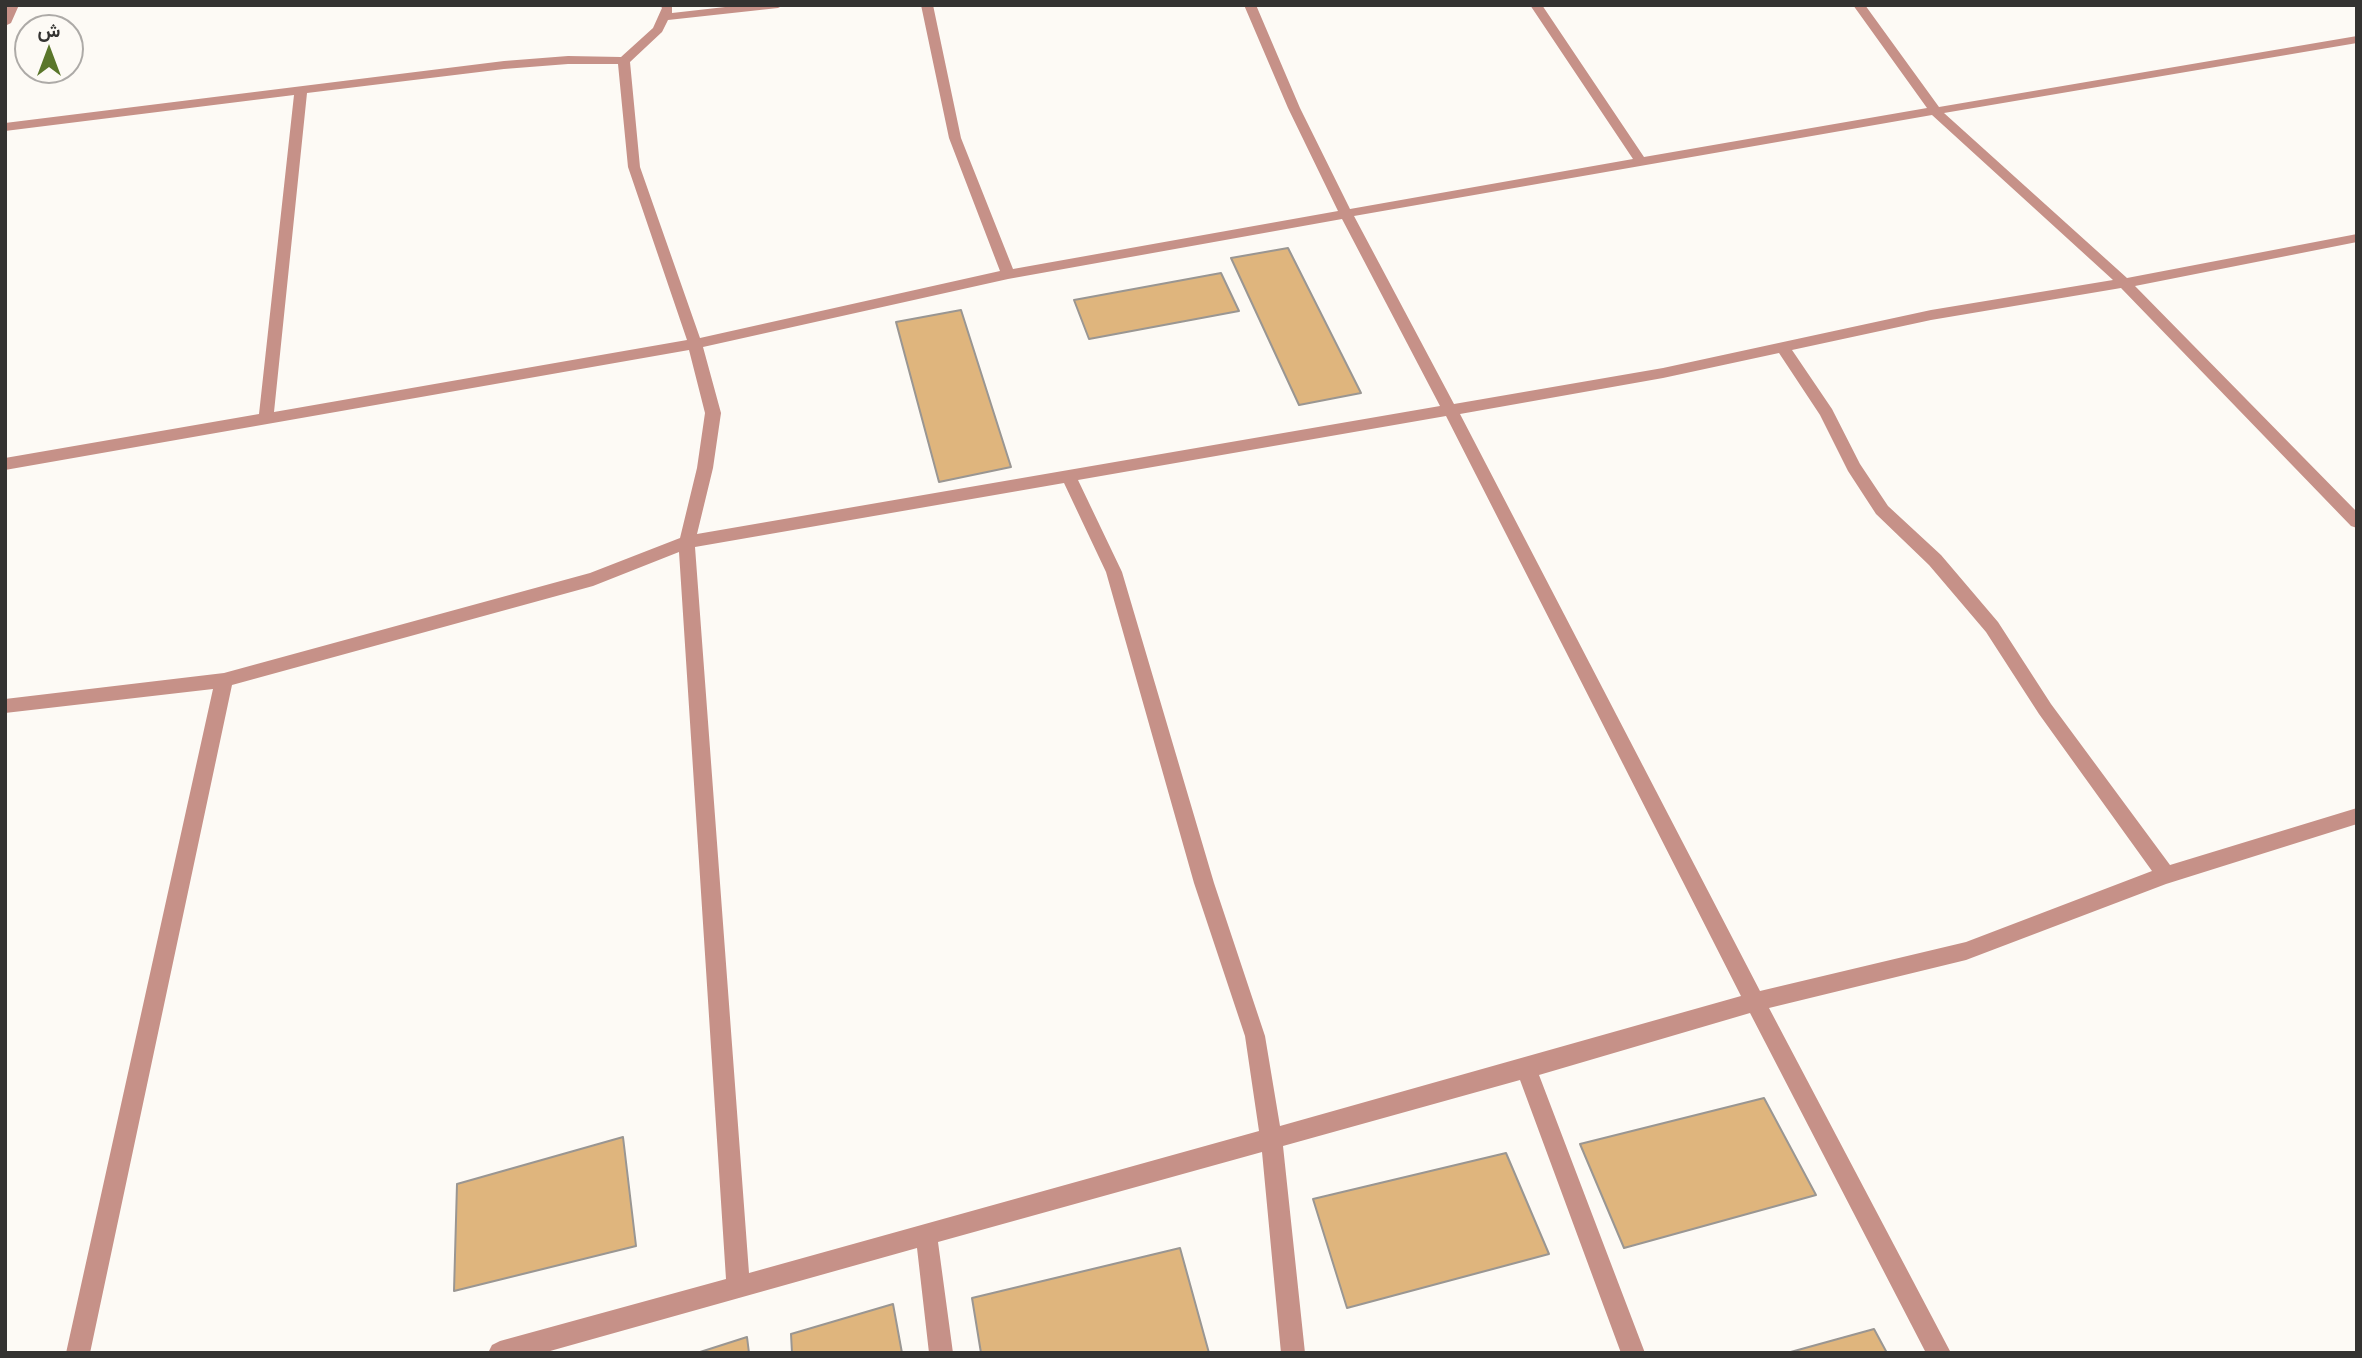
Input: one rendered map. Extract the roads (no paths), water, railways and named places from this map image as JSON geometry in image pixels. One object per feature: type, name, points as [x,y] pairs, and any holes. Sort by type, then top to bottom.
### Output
[{"type":"street","points":[[5,23],[13,5]]},
{"type":"street","points":[[5,127],[504,65],[568,60],[624,61],[658,30],[665,11],[778,5]]},
{"type":"street","points":[[928,5],[954,138],[1008,274]]},
{"type":"street","points":[[1250,5],[1274,69],[1346,214],[1450,409],[1939,1353]]},
{"type":"street","points":[[1536,5],[1641,161]]},
{"type":"street","points":[[1859,5],[1937,113],[2124,284],[2357,522]]},
{"type":"street","points":[[5,464],[695,344],[1008,274],[1641,161],[1937,113],[2357,39]]},
{"type":"street","points":[[624,61],[634,167],[695,344],[713,413],[705,468],[687,542],[738,1285]]},
{"type":"street","points":[[266,418],[301,90]]},
{"type":"street","points":[[5,705],[224,680],[593,579],[687,542],[1663,373],[1931,315],[2124,284],[2357,238]]},
{"type":"street","points":[[1782,347],[1826,413],[1854,467],[1882,510],[1935,560],[1992,627],[2045,709],[2166,875]]},
{"type":"street","points":[[1068,475],[1118,585],[1204,883],[1255,1036],[1271,1138],[1293,1353]]},
{"type":"street","points":[[78,1353],[224,680]]},
{"type":"street","points":[[500,1353],[1526,1069],[1755,1002],[1966,951],[2166,875],[2357,816]]},
{"type":"street","points":[[1526,1069],[1633,1353]]},
{"type":"street","points":[[926,1233],[941,1353]]}]
